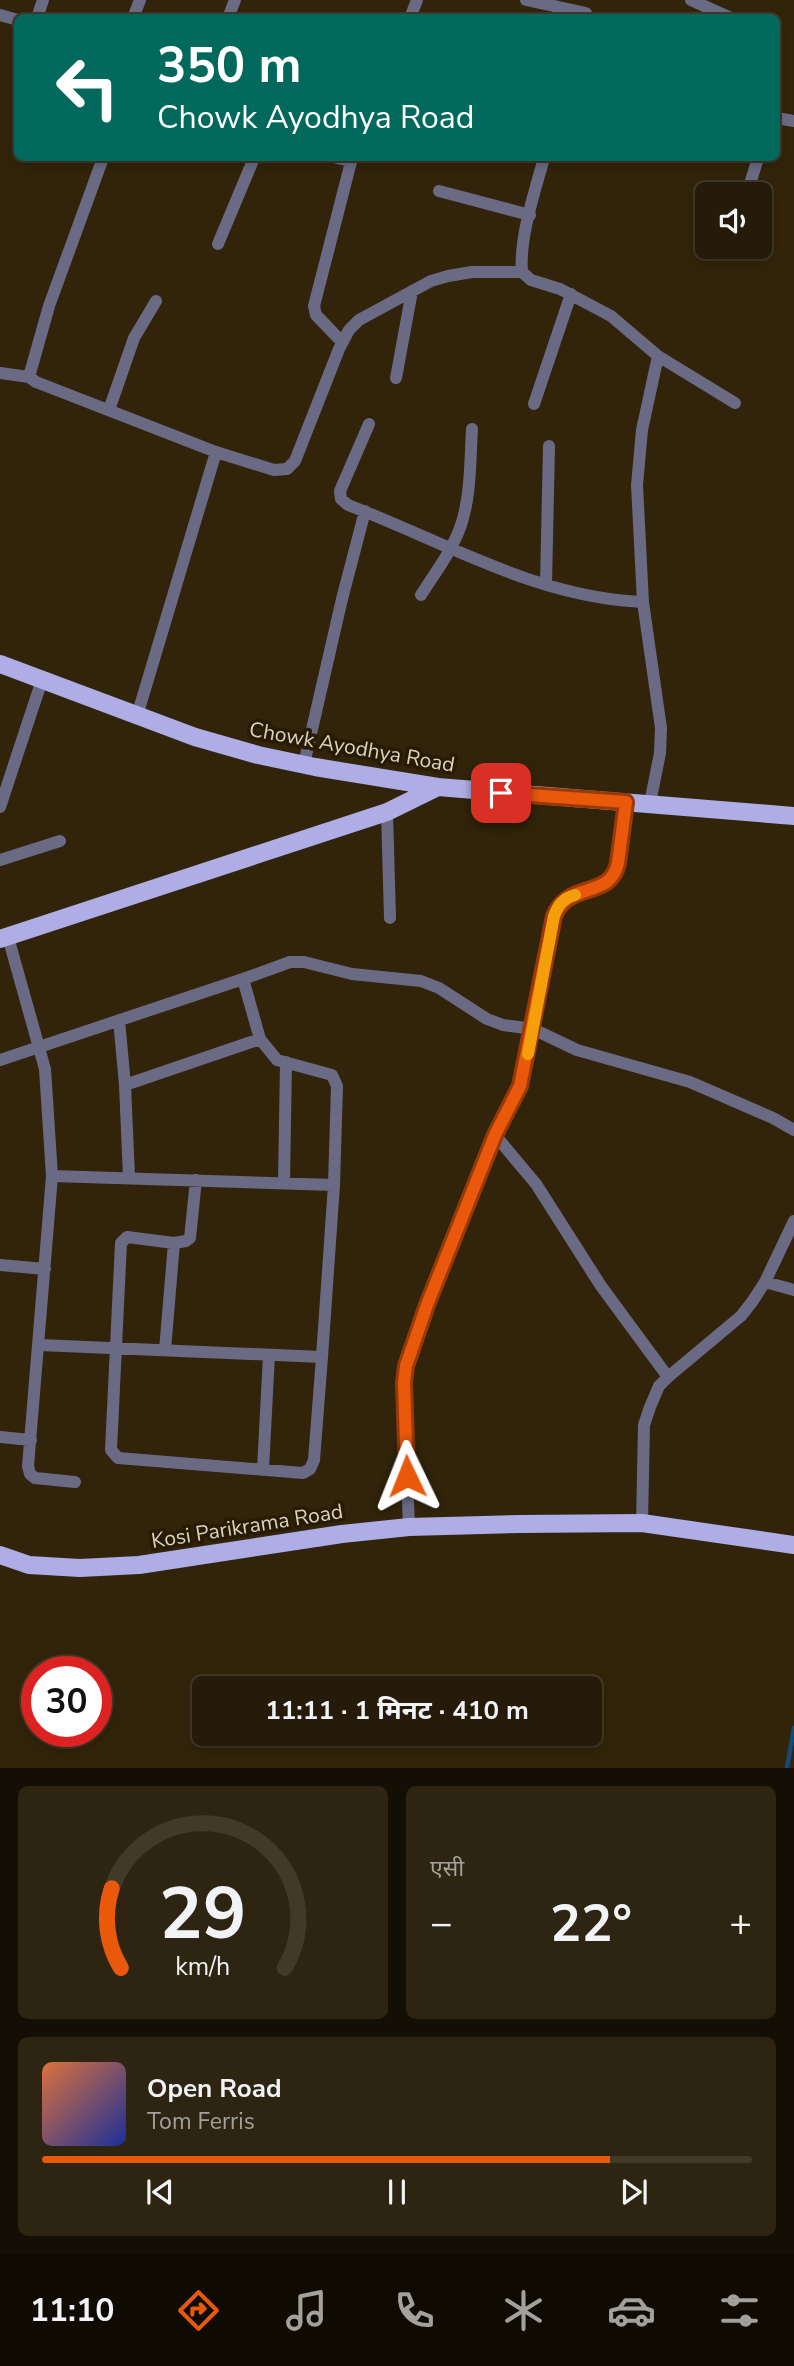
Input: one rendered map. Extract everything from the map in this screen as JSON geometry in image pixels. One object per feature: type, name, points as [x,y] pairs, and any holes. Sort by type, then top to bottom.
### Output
[{"type":"main road","name":"Chowk Ayodhya Road","points":[[0,664],[195,737],[258,755],[304,764],[438,787],[794,816]]},
{"type":"main road","points":[[4,938],[387,812],[438,787]]},
{"type":"main road","name":"Kosi Parikrama Road","points":[[0,1555],[29,1565],[79,1568],[139,1565],[342,1534],[409,1527],[642,1523],[794,1545]]},
{"type":"street","points":[[526,0],[587,10]]},
{"type":"street","points":[[691,0],[707,3],[725,14]]},
{"type":"street","points":[[29,377],[49,306],[102,161]]},
{"type":"street","points":[[218,244],[253,161]]},
{"type":"street","points":[[342,342],[316,315],[314,306],[351,161]]},
{"type":"street","points":[[522,272],[521,263],[530,215],[543,161]]},
{"type":"street","points":[[751,182],[757,161]]},
{"type":"street","points":[[439,191],[530,215]]},
{"type":"street","points":[[0,373],[29,377],[216,452],[274,470],[287,469],[295,461],[342,342],[359,320],[412,291],[448,276],[472,272],[522,272],[531,280],[571,294],[611,316],[658,356],[735,403]]},
{"type":"street","points":[[396,378],[412,291]]},
{"type":"street","points":[[534,404],[571,294]]},
{"type":"street","points":[[109,410],[134,338],[156,301]]},
{"type":"street","points":[[650,803],[660,753],[661,729],[643,601],[638,485],[642,430],[658,356]]},
{"type":"street","points":[[369,424],[340,491],[341,499],[348,505],[490,565],[546,585],[585,596],[643,601]]},
{"type":"street","points":[[421,595],[451,548],[461,526],[472,429]]},
{"type":"street","points":[[546,585],[549,446]]},
{"type":"street","points":[[136,716],[216,452]]},
{"type":"street","points":[[304,764],[365,511]]},
{"type":"street","points":[[0,807],[42,680]]},
{"type":"street","points":[[409,1527],[404,1398],[406,1366],[427,1305],[495,1135],[520,1086],[558,905],[567,897],[609,881],[616,872],[626,802]]},
{"type":"street","points":[[387,812],[390,918]]},
{"type":"street","points":[[0,860],[60,841]]},
{"type":"street","points":[[4,938],[45,1069],[52,1176],[28,1466],[30,1474],[35,1478],[75,1482]]},
{"type":"street","points":[[0,1060],[290,962],[304,962],[362,975],[412,979],[439,988],[487,1019],[503,1025],[533,1029],[577,1050],[690,1082],[794,1130]]},
{"type":"street","points":[[196,1180],[190,1238],[174,1243],[127,1237],[121,1243],[111,1450],[118,1458],[296,1473],[310,1469],[314,1460],[334,1185],[336,1079],[332,1075],[277,1060],[260,1039],[243,979]]},
{"type":"street","points":[[119,1020],[129,1177]]},
{"type":"street","points":[[125,1085],[260,1039]]},
{"type":"street","points":[[285,1062],[285,1184]]},
{"type":"street","points":[[495,1135],[536,1184],[601,1286],[668,1377]]},
{"type":"street","points":[[52,1176],[334,1185]]},
{"type":"street","points":[[642,1523],[644,1425],[659,1387],[741,1316],[765,1282],[794,1221]]},
{"type":"street","points":[[165,1350],[174,1243]]},
{"type":"street","points":[[0,1265],[45,1269]]},
{"type":"street","points":[[765,1282],[794,1290]]},
{"type":"street","points":[[40,1345],[322,1357]]},
{"type":"street","points":[[263,1469],[270,1355]]},
{"type":"street","points":[[0,1437],[31,1440]]},
{"type":"waterway","points":[[787,1768],[794,1728]]},
{"type":"slow traffic","points":[[528,1054],[554,916],[558,905],[567,897],[575,895]]},
{"type":"route","points":[[407,1476],[404,1382],[406,1366],[427,1305],[495,1135],[520,1086],[554,916],[558,905],[567,897],[609,881],[616,872],[618,863],[626,802],[501,793]]}]
